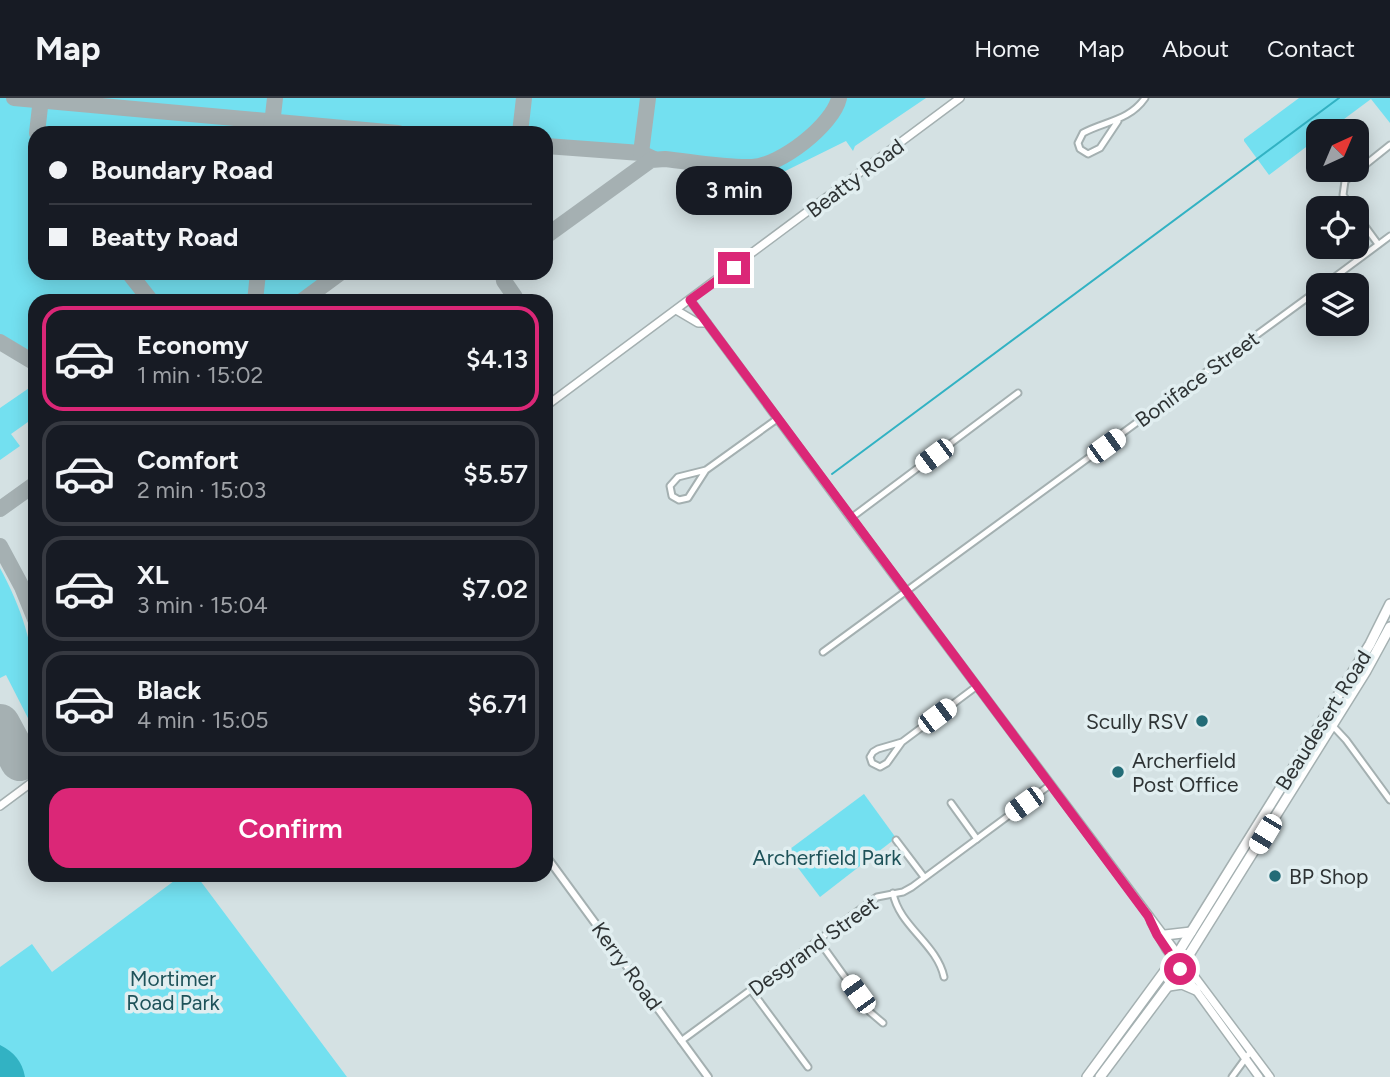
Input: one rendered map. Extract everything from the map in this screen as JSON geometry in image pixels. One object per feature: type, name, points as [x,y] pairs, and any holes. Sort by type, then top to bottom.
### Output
[{"type":"highway","name":"Beaudesert Road","points":[[1087,1077],[1176,957],[1370,644],[1390,604]]},
{"type":"highway","name":"Beaudesert Road","points":[[1100,1077],[1182,965],[1390,628]]},
{"type":"highway","points":[[1165,934],[1191,932]]},
{"type":"highway","points":[[1168,986],[1182,984],[1196,990]]},
{"type":"main road","name":"Beatty Road","points":[[553,401],[960,98]]},
{"type":"main road","points":[[690,300],[1149,919],[1157,935],[1270,1077]]},
{"type":"main road","points":[[676,310],[698,323],[707,323]]},
{"type":"main road","points":[[0,806],[28,785]]},
{"type":"main road","points":[[1149,919],[1165,934],[1176,957]]},
{"type":"main road","points":[[1182,965],[1196,990],[1259,1077]]},
{"type":"street","points":[[1118,121],[1097,152],[1088,154],[1080,149],[1078,142],[1083,133],[1118,121],[1139,106],[1145,98]]},
{"type":"street","points":[[1344,196],[1342,188],[1351,175],[1390,145]]},
{"type":"street","points":[[1369,232],[1378,244]]},
{"type":"street","points":[[1340,273],[1390,236]]},
{"type":"street","name":"Boniface Street","points":[[823,652],[1306,299]]},
{"type":"street","points":[[850,519],[1018,393]]},
{"type":"street","points":[[706,470],[688,498],[679,500],[672,496],[670,486],[674,480],[706,470],[777,419]]},
{"type":"street","points":[[902,742],[875,751],[870,757],[872,763],[877,766],[884,765],[902,742],[977,686]]},
{"type":"street","points":[[1324,718],[1343,736],[1390,800]]},
{"type":"street","name":"Desgrand Street","points":[[681,1041],[877,897],[907,890],[1050,785]]},
{"type":"street","points":[[951,803],[977,839]]},
{"type":"street","points":[[896,840],[924,877]]},
{"type":"street","name":"Kerry Road","points":[[553,866],[708,1077]]},
{"type":"street","points":[[894,893],[898,908],[939,963],[944,977]]},
{"type":"street","points":[[819,940],[870,1012],[883,1023]]},
{"type":"street","points":[[751,990],[808,1067]]},
{"type":"street","points":[[1232,1077],[1251,1051]]},
{"type":"green space","points":[[0,98],[926,98],[855,146],[853,151],[846,141],[751,188],[761,202],[752,210],[733,175],[735,169],[751,168],[748,162],[553,143],[553,126],[28,126],[28,280],[321,280],[302,294],[28,294],[28,352],[0,335]]},
{"type":"green space","points":[[1299,98],[1390,98],[1390,123],[1371,99],[1344,119],[1306,119],[1306,147],[1269,175],[1244,139]]},
{"type":"green space","points":[[28,389],[28,422],[11,434],[20,446],[0,460],[0,408]]},
{"type":"green space","points":[[0,568],[20,613],[28,640],[28,718],[6,675],[0,678]]},
{"type":"green space","name":"Archerfield Park","points":[[864,794],[896,838],[820,897],[786,852]]},
{"type":"green space","name":"Mortimer Road Park","points":[[173,882],[201,882],[347,1077],[0,1077],[0,967],[32,944],[52,972]]},
{"type":"shaded area","points":[[0,1045],[17,1058],[25,1077],[0,1077]]},
{"type":"waterway","points":[[832,474],[1339,98]]},
{"type":"taxiway","points":[[14,98],[321,126]]},
{"type":"taxiway","points":[[38,126],[41,98]]},
{"type":"taxiway","points":[[272,126],[275,98]]},
{"type":"taxiway","points":[[521,126],[524,98]]},
{"type":"taxiway","points":[[641,153],[648,98]]},
{"type":"taxiway","points":[[553,231],[651,160],[741,167],[764,165],[777,160],[816,131],[835,109],[839,98]]},
{"type":"taxiway","points":[[553,147],[641,153],[654,159]]},
{"type":"taxiway","points":[[134,280],[146,294]]},
{"type":"taxiway","points":[[256,294],[257,280]]},
{"type":"taxiway","points":[[312,294],[330,280]]},
{"type":"taxiway","points":[[504,280],[513,294]]},
{"type":"taxiway","points":[[0,342],[28,359]]},
{"type":"taxiway","points":[[0,509],[28,489]]},
{"type":"taxiway","points":[[0,546],[28,602]]},
{"type":"taxiway","points":[[0,723],[23,747],[19,754],[11,756],[5,752],[6,737],[0,726]]},
{"type":"runway","points":[[0,724],[20,761]]},
{"type":"place","name":"Scully RSV","points":[[1202,721]]},
{"type":"place","name":"Archerfield Post Office","points":[[1118,772]]},
{"type":"place","name":"BP Shop","points":[[1275,876]]},
{"type":"route","points":[[734,268],[690,300],[850,519],[1148,916],[1157,935],[1180,969]]}]
